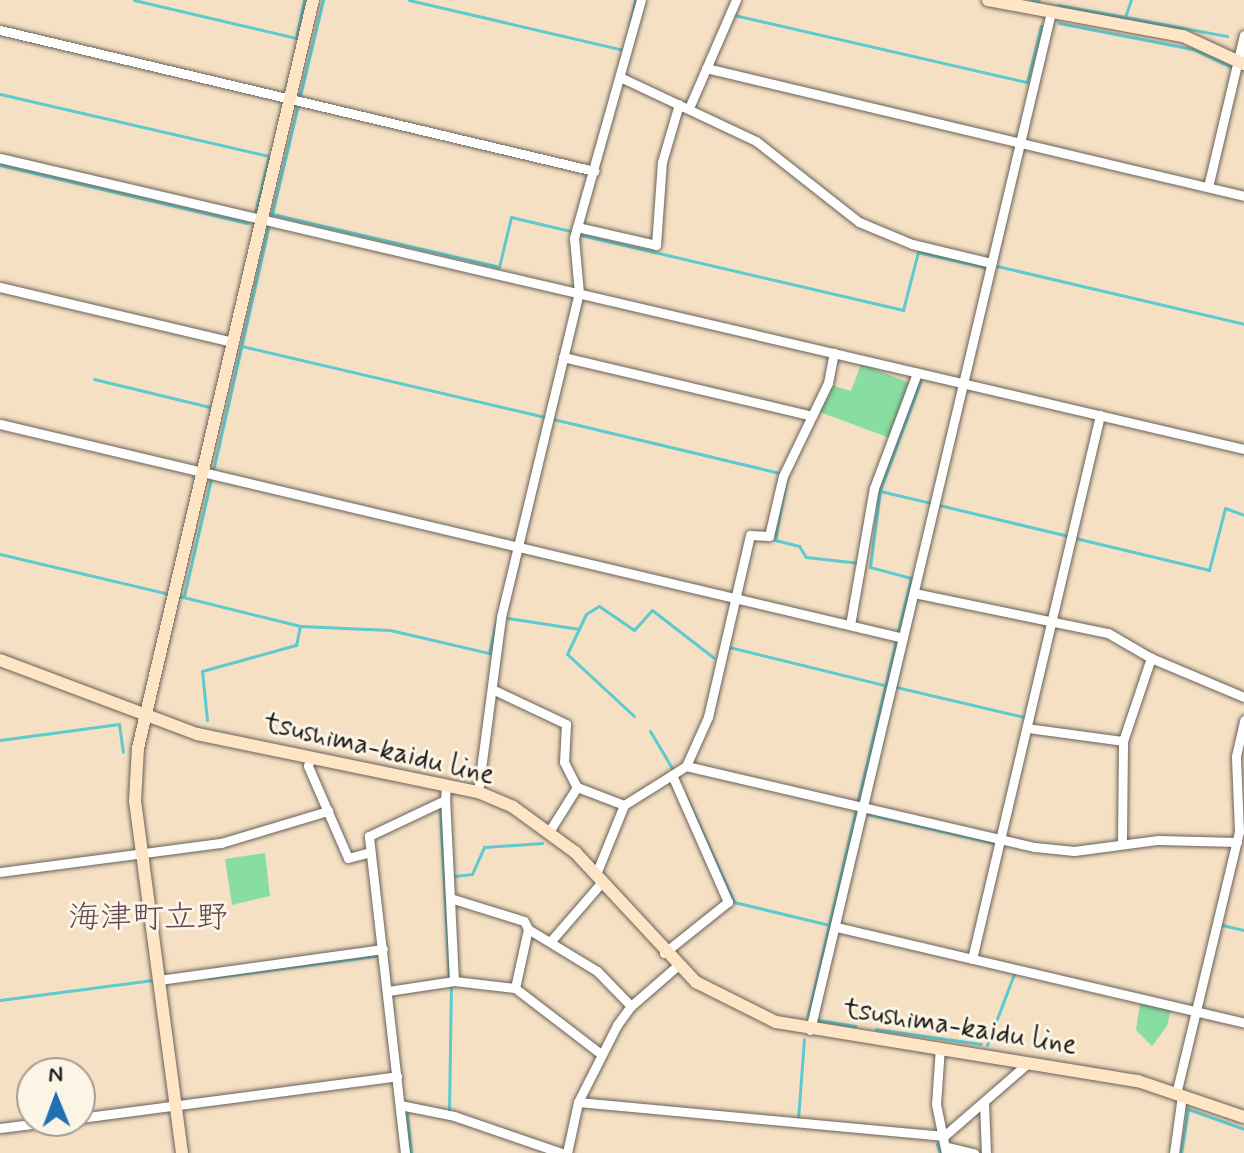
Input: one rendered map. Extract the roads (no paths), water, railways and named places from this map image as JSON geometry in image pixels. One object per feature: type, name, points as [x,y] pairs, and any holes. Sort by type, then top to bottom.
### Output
[{"type":"street","points":[[182,1153],[135,778],[143,716],[313,0]]},
{"type":"street","points":[[478,792],[492,689],[518,547],[579,293],[577,227],[622,78],[641,0]]},
{"type":"street","points":[[689,108],[736,0]]},
{"type":"street","points":[[988,0],[1048,7],[1183,36],[1241,61]]},
{"type":"street","points":[[810,1030],[1021,142],[1048,7]]},
{"type":"street","points":[[0,30],[594,171]]},
{"type":"street","points":[[1208,187],[1241,61],[1244,35]]},
{"type":"street","points":[[706,68],[1244,196]]},
{"type":"street","points":[[622,78],[756,141],[859,222],[912,244],[992,263]]},
{"type":"street","points":[[577,227],[656,245],[662,162],[679,104]]},
{"type":"street","points":[[0,158],[1244,449]]},
{"type":"street","points":[[0,287],[232,342]]},
{"type":"street","points":[[550,942],[599,878],[624,805],[686,766],[708,717],[750,535],[769,536],[783,476],[812,416],[834,353]]},
{"type":"street","points":[[563,357],[812,416]]},
{"type":"street","points":[[850,625],[874,488],[917,373]]},
{"type":"street","points":[[972,959],[1100,415]]},
{"type":"street","points":[[0,424],[903,638]]},
{"type":"street","points":[[914,593],[1051,624],[1108,633],[1151,658],[1244,697]]},
{"type":"street","points":[[1122,841],[1123,741],[1151,658]]},
{"type":"street","name":"tsushima-kaidu line","points":[[0,660],[143,716],[310,758],[478,792],[550,830],[599,878],[677,966],[724,1001],[810,1030],[940,1047],[1138,1081],[1244,1117]]},
{"type":"street","points":[[492,689],[566,724],[564,762],[577,787],[624,805]]},
{"type":"street","points":[[1174,1153],[1179,1095],[1196,1012],[1240,836],[1235,781],[1244,720]]},
{"type":"street","points":[[1027,728],[1123,741]]},
{"type":"street","points":[[310,758],[348,858],[370,852]]},
{"type":"street","points":[[686,766],[1000,838],[1074,851],[1122,841],[1240,836]]},
{"type":"street","points":[[664,953],[728,902],[672,775]]},
{"type":"street","points":[[446,785],[454,981]]},
{"type":"street","points":[[550,830],[577,787]]},
{"type":"street","points":[[405,1153],[370,852],[373,832],[445,800]]},
{"type":"street","points":[[0,872],[221,843],[328,811]]},
{"type":"street","points":[[450,898],[524,921],[528,929],[597,971],[631,1006]]},
{"type":"street","points":[[836,927],[1244,1023]]},
{"type":"street","points":[[515,988],[528,929]]},
{"type":"street","points":[[159,980],[383,949]]},
{"type":"street","points":[[400,1105],[454,1116],[565,1153],[578,1102],[601,1054],[631,1006],[677,966]]},
{"type":"street","points":[[388,991],[454,981],[515,988],[601,1054]]},
{"type":"street","points":[[940,1047],[936,1104],[947,1150],[974,1153]]},
{"type":"street","points":[[578,1102],[779,1125],[944,1136],[1029,1062]]},
{"type":"street","points":[[96,1116],[397,1076]]},
{"type":"street","points":[[984,1102],[986,1153]]},
{"type":"waterway","points":[[134,0],[296,38],[304,0]]},
{"type":"waterway","points":[[300,96],[323,0]]},
{"type":"waterway","points":[[409,0],[624,50]]},
{"type":"waterway","points":[[630,24],[635,0]]},
{"type":"waterway","points":[[1032,0],[1039,1]]},
{"type":"waterway","points":[[1058,5],[1125,17],[1131,0]]},
{"type":"waterway","points":[[734,15],[1027,82],[1041,26]]},
{"type":"waterway","points":[[1125,17],[1227,36]]},
{"type":"waterway","points":[[1059,23],[1193,49],[1231,67]]},
{"type":"waterway","points":[[0,94],[269,156],[255,213]]},
{"type":"waterway","points":[[298,105],[272,214],[499,267],[511,217],[570,231]]},
{"type":"waterway","points":[[0,165],[247,223]]},
{"type":"waterway","points":[[213,471],[269,225]]},
{"type":"waterway","points":[[581,235],[903,310],[918,252],[984,267]]},
{"type":"waterway","points":[[997,266],[1244,324]]},
{"type":"waterway","points":[[242,346],[544,417]]},
{"type":"waterway","points":[[94,379],[210,407]]},
{"type":"waterway","points":[[898,631],[911,578],[870,567],[880,490],[921,380]]},
{"type":"waterway","points":[[553,419],[780,473]]},
{"type":"waterway","points":[[787,474],[775,540],[799,546],[806,557],[860,563]]},
{"type":"waterway","points":[[184,596],[211,479]]},
{"type":"waterway","points":[[880,491],[931,503]]},
{"type":"waterway","points":[[939,505],[1068,536]]},
{"type":"waterway","points":[[1075,538],[1209,570],[1225,508],[1244,515]]},
{"type":"waterway","points":[[0,554],[165,593]]},
{"type":"waterway","points":[[179,596],[300,626],[390,630],[489,653],[497,617]]},
{"type":"waterway","points":[[634,716],[567,654],[586,614],[599,606],[634,630],[652,610],[714,658]]},
{"type":"waterway","points":[[508,618],[579,629]]},
{"type":"waterway","points":[[207,720],[202,671],[296,645],[300,626]]},
{"type":"waterway","points":[[858,800],[896,641]]},
{"type":"waterway","points":[[729,647],[884,685]]},
{"type":"waterway","points":[[896,687],[1024,717]]},
{"type":"waterway","points":[[0,740],[119,724],[123,752]]},
{"type":"waterway","points":[[650,731],[672,768]]},
{"type":"waterway","points":[[685,794],[734,902],[829,925]]},
{"type":"waterway","points":[[808,1015],[856,809]]},
{"type":"waterway","points":[[440,810],[449,978]]},
{"type":"waterway","points":[[868,814],[994,843]]},
{"type":"waterway","points":[[454,876],[472,874],[484,847],[542,843]]},
{"type":"waterway","points":[[1222,925],[1244,930]]},
{"type":"waterway","points":[[208,978],[375,956]]},
{"type":"waterway","points":[[987,1045],[1014,974]]},
{"type":"waterway","points":[[0,1000],[151,980]]},
{"type":"waterway","points":[[449,1111],[451,987]]},
{"type":"waterway","points":[[818,1020],[856,1026]]},
{"type":"waterway","points":[[876,1029],[981,1044]]},
{"type":"waterway","points":[[798,1119],[804,1039]]},
{"type":"waterway","points":[[1181,1153],[1188,1109],[1244,1129]]},
{"type":"waterway","points":[[407,1114],[411,1153]]},
{"type":"waterway","points":[[937,1144],[940,1153]]},
{"type":"district","name":"海津町立野","points":[[148,918]]}]
